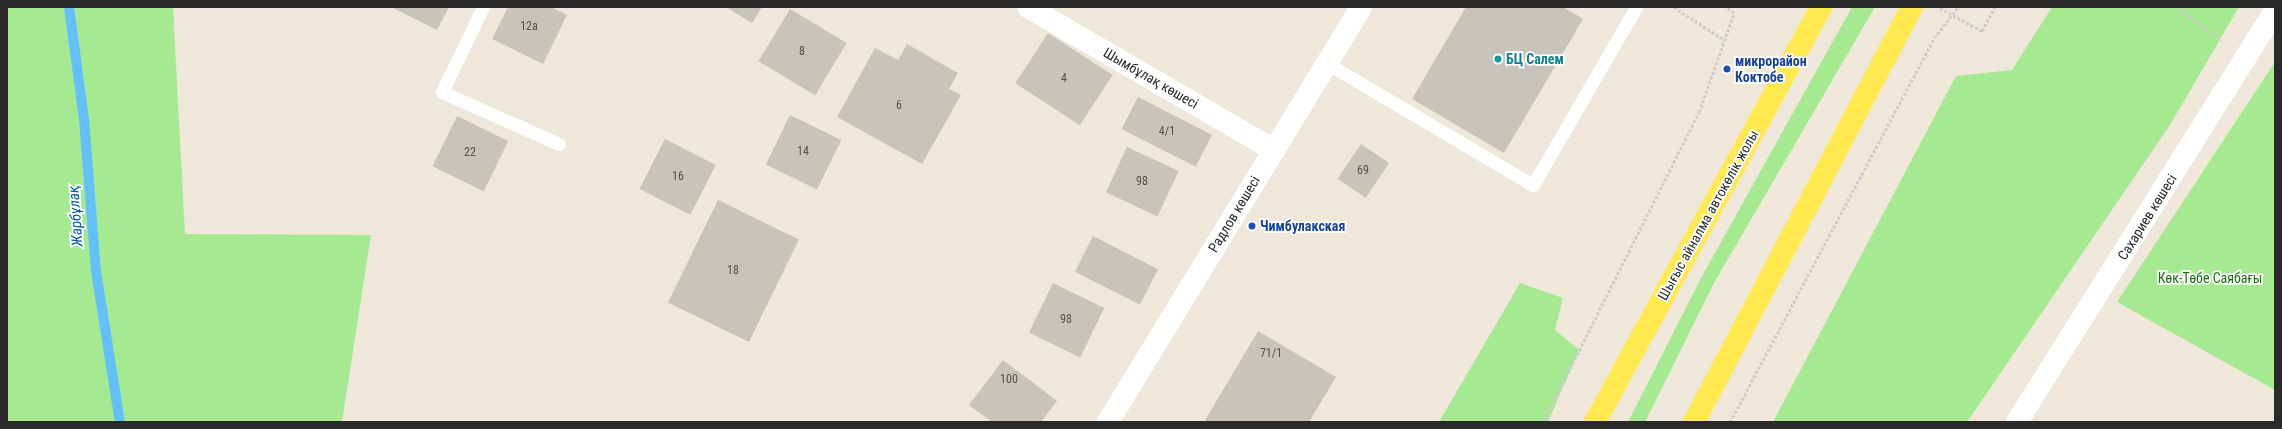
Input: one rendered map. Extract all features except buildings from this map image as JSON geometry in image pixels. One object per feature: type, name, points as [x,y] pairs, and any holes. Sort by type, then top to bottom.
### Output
[{"type":"main road","name":"Шығыс айналма автокөлік жолы","points":[[1595,422],[1821,7]]},
{"type":"main road","points":[[1694,422],[1912,7]]},
{"type":"street","name":"Шымбұлақ көшесі","points":[[1028,7],[1274,150]]},
{"type":"street","name":"Радлов көшесі","points":[[1108,422],[1328,64],[1361,7]]},
{"type":"street","name":"Сахариев көшесі","points":[[2017,422],[2275,10]]},
{"type":"lane","points":[[483,7],[442,92],[559,144]]},
{"type":"lane","points":[[1328,64],[1533,185],[1636,7]]},
{"type":"path","points":[[1674,7],[1723,40]]},
{"type":"path","points":[[1543,422],[1699,112],[1734,12],[1725,7]]},
{"type":"path","points":[[1939,7],[1982,32],[1995,7]]},
{"type":"path","points":[[1730,422],[1934,38],[1958,7]]},
{"type":"path","points":[[2177,7],[2246,57]]},
{"type":"green space","points":[[7,7],[173,7],[185,234],[371,235],[342,422],[7,422]]},
{"type":"green space","points":[[1852,7],[1875,7],[1714,283],[1645,422],[1628,422],[1701,278]]},
{"type":"green space","points":[[2052,7],[2239,7],[2170,125],[1967,422],[1773,422],[1956,76],[2012,70]]},
{"type":"green space","name":"Көк-Төбе Саябағы","points":[[2275,62],[2275,390],[2117,302]]},
{"type":"green space","points":[[1520,283],[1563,298],[1555,330],[1579,350],[1548,422],[1439,422]]},
{"type":"waterway","name":"Жарбұлақ","points":[[69,7],[84,119],[96,271],[120,422]]},
{"type":"place","name":"БЦ Салем","points":[[1498,59]]},
{"type":"place","name":"микрорайон Коктобе","points":[[1727,69]]},
{"type":"place","name":"Чимбулакская","points":[[1252,226]]}]
